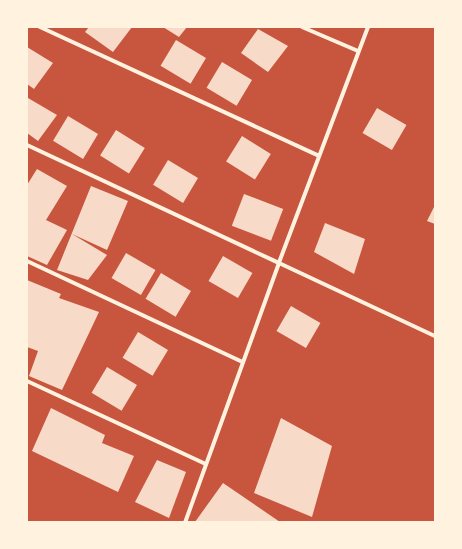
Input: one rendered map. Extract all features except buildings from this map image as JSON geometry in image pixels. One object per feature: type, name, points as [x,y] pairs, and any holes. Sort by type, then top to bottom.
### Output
[{"type":"street","points":[[40,27],[317,155]]},
{"type":"street","points":[[302,27],[358,51]]},
{"type":"street","points":[[185,522],[317,155],[368,27]]},
{"type":"street","points":[[27,145],[435,336]]},
{"type":"street","points":[[27,261],[243,362]]},
{"type":"street","points":[[27,381],[206,464]]}]
